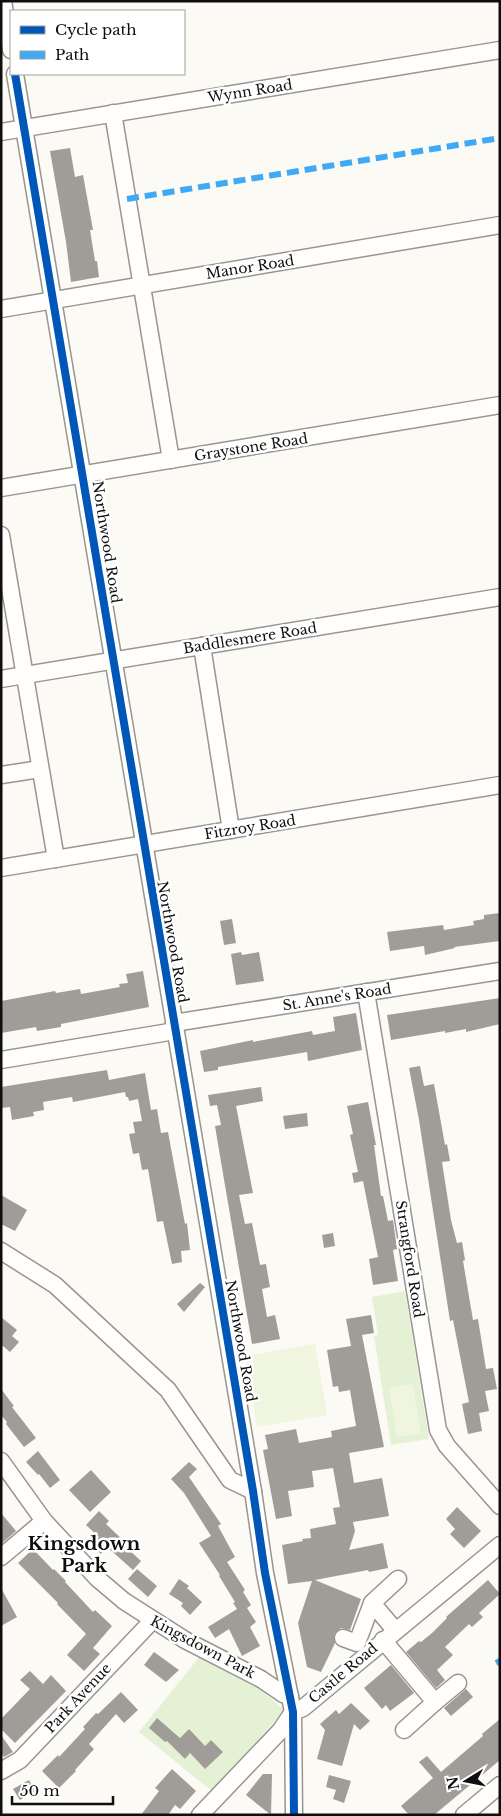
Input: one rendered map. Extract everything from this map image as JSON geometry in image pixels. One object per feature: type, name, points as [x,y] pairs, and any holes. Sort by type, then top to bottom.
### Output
[{"type":"street","points":[[3,1],[10,44]]},
{"type":"street","name":"Wynn Road","points":[[1,132],[500,50]]},
{"type":"street","name":"Northwood Road","points":[[15,75],[253,1491],[265,1573],[293,1712],[294,1815]]},
{"type":"street","points":[[113,114],[171,460]]},
{"type":"street","name":"Manor Road","points":[[1,309],[500,226]]},
{"type":"street","name":"Graystone Road","points":[[1,488],[500,405]]},
{"type":"street","points":[[1,535],[5,584],[26,675],[56,859]]},
{"type":"street","name":"Baddlesmere Road","points":[[1,679],[500,596]]},
{"type":"street","points":[[202,646],[231,830]]},
{"type":"street","points":[[1,775],[40,769]]},
{"type":"street","name":"Fitzroy Road","points":[[1,868],[500,785]]},
{"type":"street","name":"St. Anne's Road","points":[[1,1060],[366,992],[500,971]]},
{"type":"street","name":"Strangford Road","points":[[366,992],[438,1430],[447,1446],[500,1506]]},
{"type":"street","points":[[1,1251],[55,1286],[168,1390],[230,1480],[253,1491]]},
{"type":"street","name":"Kingsdown Park","points":[[1,1461],[44,1521],[98,1579],[124,1601],[185,1640],[261,1678],[283,1694],[290,1696]]},
{"type":"street","points":[[1,1557],[44,1521]]},
{"type":"street","name":"Castle Road","points":[[200,1815],[280,1731],[293,1712],[302,1708],[500,1545]]},
{"type":"street","points":[[343,1638],[357,1643],[372,1603],[398,1579]]},
{"type":"street","points":[[372,1603],[389,1635],[435,1702]]},
{"type":"street","name":"Park Avenue","points":[[2,1770],[20,1760],[152,1620]]},
{"type":"street","points":[[404,1730],[458,1683]]},
{"type":"street","points":[[464,1815],[500,1786]]},
{"type":"green space","points":[[405,1291],[429,1439],[391,1445],[374,1336],[378,1335],[372,1297]]},
{"type":"green space","points":[[315,1344],[327,1415],[257,1427],[245,1356]]},
{"type":"green space","points":[[413,1384],[421,1433],[397,1437],[389,1388]]},
{"type":"green space","points":[[200,1656],[252,1682],[284,1710],[213,1792],[139,1732]]},
{"type":"building","points":[[70,148],[75,177],[83,175],[93,230],[90,230],[99,277],[71,282],[50,151]]},
{"type":"building","points":[[500,913],[500,941],[454,947],[425,955],[424,946],[390,951],[387,932],[443,925],[444,930],[474,925],[473,921],[484,919],[484,915]]},
{"type":"building","points":[[232,919],[236,943],[224,945],[220,921]]},
{"type":"building","points":[[241,952],[242,955],[259,952],[264,981],[236,985],[231,954]]},
{"type":"building","points":[[143,971],[149,1007],[61,1024],[61,1027],[37,1031],[36,1027],[1,1033],[1,1001],[55,991],[56,993],[80,989],[81,994],[120,987],[119,984],[128,983],[126,974]]},
{"type":"building","points":[[500,998],[500,1024],[466,1032],[466,1029],[445,1033],[445,1031],[391,1040],[387,1015]]},
{"type":"building","points":[[356,1013],[362,1050],[308,1061],[307,1052],[218,1067],[218,1070],[204,1072],[200,1051],[253,1040],[253,1042],[312,1031],[313,1035],[335,1031],[333,1017]]},
{"type":"building","points":[[420,1066],[424,1086],[434,1084],[445,1145],[447,1144],[450,1161],[442,1162],[451,1220],[457,1243],[462,1242],[465,1260],[463,1261],[473,1320],[478,1319],[486,1369],[493,1368],[497,1389],[485,1391],[489,1411],[479,1413],[482,1431],[468,1434],[462,1404],[469,1402],[453,1320],[450,1321],[419,1120],[409,1068]]},
{"type":"building","points":[[107,1070],[109,1080],[145,1073],[151,1110],[157,1109],[161,1133],[168,1132],[185,1224],[187,1223],[190,1250],[181,1251],[182,1262],[172,1264],[163,1221],[157,1222],[148,1169],[142,1170],[139,1153],[133,1154],[129,1134],[135,1133],[133,1122],[142,1121],[138,1099],[129,1101],[125,1092],[73,1102],[72,1097],[43,1102],[44,1110],[33,1112],[34,1116],[12,1120],[10,1107],[1,1108],[1,1087]]},
{"type":"building","points":[[261,1087],[263,1101],[236,1106],[253,1193],[239,1195],[245,1224],[252,1223],[260,1265],[266,1264],[270,1287],[262,1289],[267,1317],[275,1315],[280,1339],[252,1344],[215,1126],[221,1125],[217,1105],[210,1106],[208,1095]]},
{"type":"building","points":[[368,1102],[376,1145],[374,1145],[381,1196],[383,1196],[388,1221],[393,1220],[397,1249],[393,1250],[398,1281],[373,1285],[369,1259],[378,1257],[363,1181],[354,1183],[352,1173],[358,1172],[350,1135],[353,1134],[347,1106]]},
{"type":"building","points":[[307,1113],[308,1126],[285,1129],[283,1116]]},
{"type":"building","points":[[1,1195],[27,1210],[15,1231],[1,1224]]},
{"type":"building","points":[[333,1233],[335,1246],[324,1248],[322,1235]]},
{"type":"building","points":[[200,1283],[205,1287],[184,1312],[177,1304]]},
{"type":"building","points":[[371,1315],[374,1333],[362,1335],[384,1447],[349,1453],[354,1483],[382,1478],[389,1516],[353,1522],[355,1531],[349,1550],[383,1543],[388,1568],[315,1580],[361,1599],[350,1630],[341,1628],[334,1634],[335,1643],[321,1672],[307,1667],[298,1623],[312,1581],[288,1584],[282,1545],[311,1538],[310,1529],[336,1524],[333,1508],[340,1507],[333,1468],[312,1471],[314,1487],[288,1491],[292,1516],[276,1519],[263,1450],[268,1449],[265,1435],[296,1429],[299,1443],[332,1437],[331,1431],[356,1426],[350,1390],[339,1392],[338,1386],[333,1387],[327,1350],[351,1346],[346,1319]]},
{"type":"building","points":[[1,1317],[17,1330],[12,1336],[19,1342],[10,1352],[3,1346],[1,1348]]},
{"type":"building","points":[[1,1389],[14,1406],[12,1407],[36,1438],[24,1447],[1,1415]]},
{"type":"building","points":[[38,1451],[60,1480],[50,1488],[26,1462]]},
{"type":"building","points":[[189,1462],[197,1469],[189,1477],[221,1524],[218,1526],[235,1557],[227,1562],[245,1590],[243,1592],[251,1605],[247,1608],[256,1622],[250,1627],[260,1646],[242,1656],[229,1629],[215,1638],[208,1627],[237,1609],[220,1575],[199,1543],[211,1536],[184,1493],[171,1479]]},
{"type":"building","points":[[91,1470],[111,1492],[90,1512],[69,1490]]},
{"type":"building","points":[[457,1507],[481,1531],[464,1548],[450,1534],[455,1529],[446,1519]]},
{"type":"building","points":[[99,1511],[109,1521],[106,1524],[141,1561],[133,1570],[107,1547],[101,1554],[92,1545],[99,1537],[86,1525]]},
{"type":"building","points":[[1,1513],[16,1531],[1,1544]]},
{"type":"building","points":[[33,1549],[66,1581],[93,1612],[95,1610],[112,1626],[93,1648],[100,1654],[84,1671],[67,1655],[86,1634],[18,1563]]},
{"type":"building","points":[[137,1569],[157,1586],[148,1597],[128,1579]]},
{"type":"building","points":[[179,1579],[189,1586],[187,1588],[202,1602],[190,1615],[181,1606],[183,1603],[169,1594]]},
{"type":"building","points":[[488,1580],[500,1594],[479,1613],[483,1617],[472,1627],[469,1624],[445,1647],[453,1655],[437,1670],[445,1680],[436,1688],[406,1652],[432,1633],[446,1617]]},
{"type":"building","points":[[1,1588],[17,1617],[1,1626]]},
{"type":"building","points":[[154,1652],[179,1670],[166,1682],[144,1665]]},
{"type":"building","points":[[391,1665],[414,1693],[390,1711],[386,1705],[382,1709],[364,1688]]},
{"type":"building","points":[[30,1671],[43,1684],[51,1675],[66,1691],[15,1743],[1,1729],[1,1719],[30,1689],[20,1680]]},
{"type":"building","points":[[466,1689],[473,1697],[451,1716],[444,1708]]},
{"type":"building","points":[[121,1692],[138,1710],[124,1723],[116,1714],[89,1744],[94,1749],[59,1788],[42,1771],[58,1755],[59,1757],[85,1729],[83,1727],[96,1713],[98,1714]]},
{"type":"building","points":[[351,1703],[370,1721],[360,1730],[354,1724],[342,1766],[317,1759],[325,1730],[320,1724],[336,1710],[339,1714]]},
{"type":"building","points":[[157,1718],[180,1738],[189,1729],[205,1746],[211,1740],[223,1752],[205,1769],[190,1753],[185,1759],[167,1741],[165,1742],[149,1728]]},
{"type":"building","points":[[500,1719],[500,1760],[434,1815],[409,1815],[401,1806],[433,1778],[419,1762],[427,1756],[441,1772]]},
{"type":"building","points":[[1,1735],[13,1752],[4,1757],[1,1753]]},
{"type":"building","points":[[172,1769],[196,1791],[180,1809],[175,1805],[168,1815],[141,1815],[159,1791],[155,1788]]},
{"type":"building","points":[[263,1774],[272,1774],[271,1815],[246,1795]]},
{"type":"building","points":[[329,1775],[351,1781],[344,1803],[333,1799],[336,1790],[326,1787]]},
{"type":"building","points":[[29,1780],[35,1791],[20,1800],[13,1789]]},
{"type":"marked path","points":[[127,199],[500,138]]},
{"type":"marked path","points":[[496,1663],[500,1661]]},
{"type":"cycle path","points":[[15,75],[253,1491],[265,1573],[293,1712],[294,1815]]},
{"type":"district","name":"Kingsdown Park","points":[[84,1554]]}]
